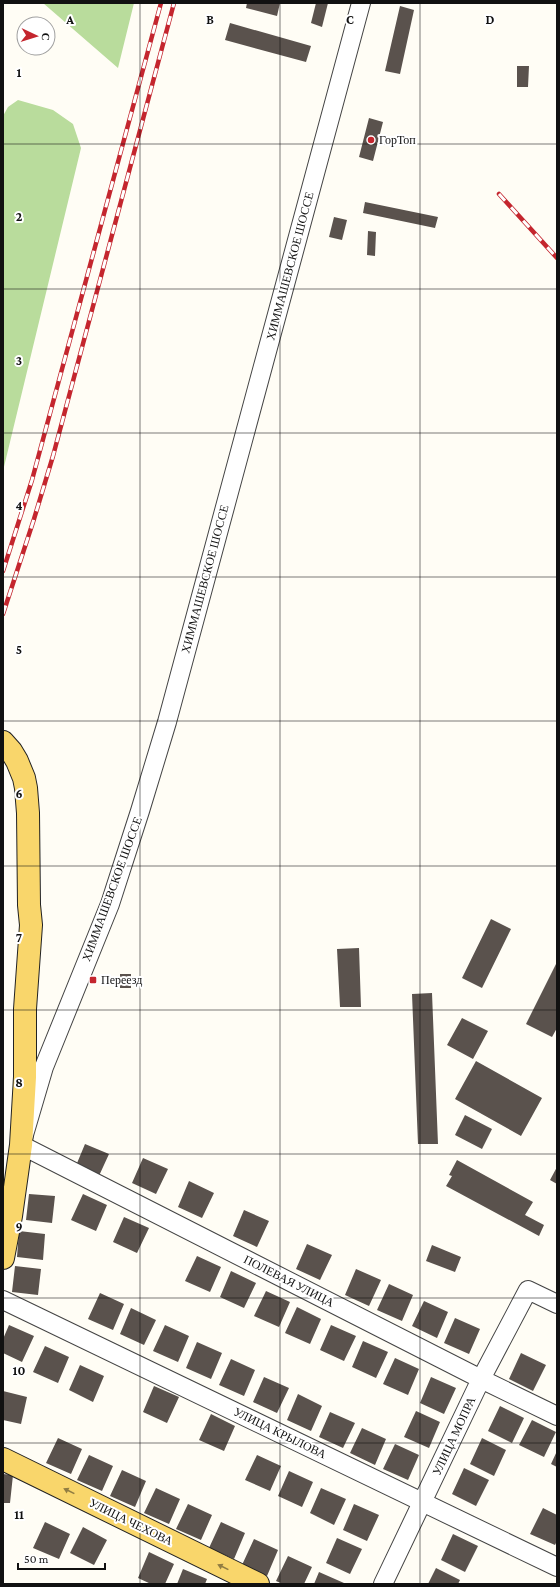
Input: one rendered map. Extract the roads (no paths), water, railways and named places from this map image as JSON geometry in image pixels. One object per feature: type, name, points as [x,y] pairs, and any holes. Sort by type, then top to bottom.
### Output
[{"type":"main road","points":[[3,742],[14,756],[24,778],[28,813],[29,905],[31,925],[25,1009],[25,1077],[21,1145],[11,1216],[3,1258]]},
{"type":"main road","name":"УЛИЦА ЧЕХОВА","points":[[3,1459],[258,1584]]},
{"type":"street","name":"ХИММАШЕВСКОЕ ШОССЕ","points":[[21,1145],[44,1066],[104,919],[140,811],[169,714],[361,3]]},
{"type":"street","name":"ПОЛЕВАЯ УЛИЦА","points":[[21,1145],[481,1379],[557,1416]]},
{"type":"street","name":"УЛИЦА МОПРА","points":[[383,1584],[481,1379],[528,1290],[557,1304]]},
{"type":"street","name":"УЛИЦА КРЫЛОВА","points":[[3,1300],[557,1567]]},
{"type":"railway","points":[[3,571],[32,480],[161,3]]},
{"type":"railway","points":[[3,614],[53,456],[174,3]]},
{"type":"railway","points":[[499,194],[557,258]]},
{"type":"place","name":"ГорТоп","points":[[371,140]]},
{"type":"place","name":"Переезд","points":[[93,980]]}]
